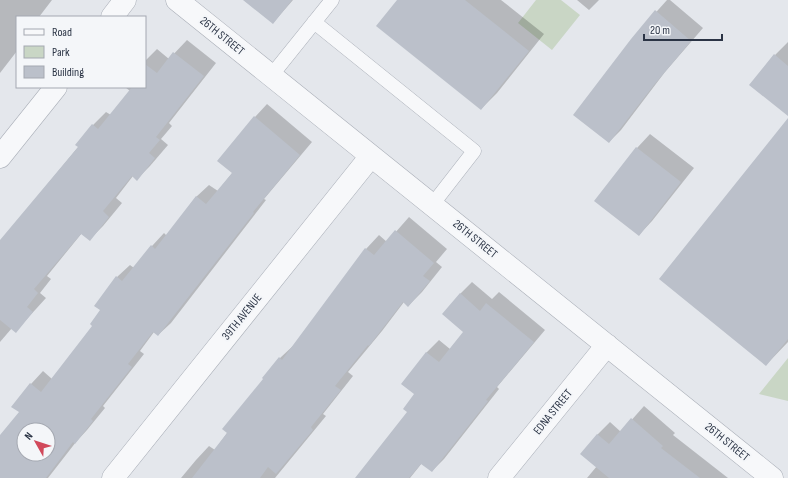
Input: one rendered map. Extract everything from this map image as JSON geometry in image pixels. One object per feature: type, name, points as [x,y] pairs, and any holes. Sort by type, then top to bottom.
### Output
[{"type":"street","points":[[113,16],[125,0]]},
{"type":"street","name":"26TH STREET","points":[[177,0],[772,478]]},
{"type":"street","points":[[0,157],[55,88]]},
{"type":"street","name":"39TH AVENUE","points":[[113,478],[371,156]]},
{"type":"street","name":"EDNA STREET","points":[[500,478],[607,345]]},
{"type":"lane","points":[[271,76],[332,0]]},
{"type":"lane","points":[[314,22],[474,151],[432,205]]},
{"type":"green space","points":[[536,0],[561,0],[580,15],[552,50],[518,23]]},
{"type":"green space","points":[[788,358],[788,401],[759,394]]},
{"type":"building","points":[[243,0],[292,0],[273,24]]},
{"type":"building","points":[[397,0],[465,0],[529,51],[481,110],[376,26]]},
{"type":"building","points":[[655,10],[691,41],[654,85],[609,143],[573,115]]},
{"type":"building","points":[[173,52],[204,76],[156,137],[160,140],[149,153],[155,158],[137,181],[132,176],[103,211],[109,217],[90,241],[81,234],[34,289],[38,293],[27,307],[33,312],[16,333],[0,320],[0,240],[78,147],[75,145],[92,124],[98,129],[131,88],[146,88],[146,65],[157,73]]},
{"type":"building","points":[[774,54],[788,66],[788,116],[749,85]]},
{"type":"building","points":[[254,116],[300,155],[253,212],[254,213],[158,336],[153,332],[128,364],[132,367],[91,419],[93,421],[75,444],[73,442],[46,478],[0,478],[0,435],[19,412],[11,407],[30,383],[41,392],[92,326],[90,324],[100,310],[94,306],[116,276],[122,281],[151,245],[155,249],[196,196],[206,204],[232,173],[217,161]]},
{"type":"building","points":[[788,118],[788,339],[766,366],[659,279]]},
{"type":"building","points":[[636,147],[681,182],[639,236],[594,201]]},
{"type":"building","points":[[395,230],[434,263],[423,276],[430,281],[408,307],[403,302],[369,346],[368,345],[335,386],[341,390],[311,427],[313,430],[276,474],[268,467],[260,478],[192,478],[227,433],[222,429],[279,357],[282,360],[365,248],[374,255]]},
{"type":"building","points":[[460,293],[480,311],[486,303],[534,342],[486,400],[488,401],[432,472],[421,464],[409,478],[355,478],[407,412],[403,409],[414,394],[401,384],[426,352],[439,362],[463,332],[442,314]]},
{"type":"building","points":[[631,418],[663,446],[661,448],[700,478],[609,478],[580,454],[597,434],[609,444]]}]
